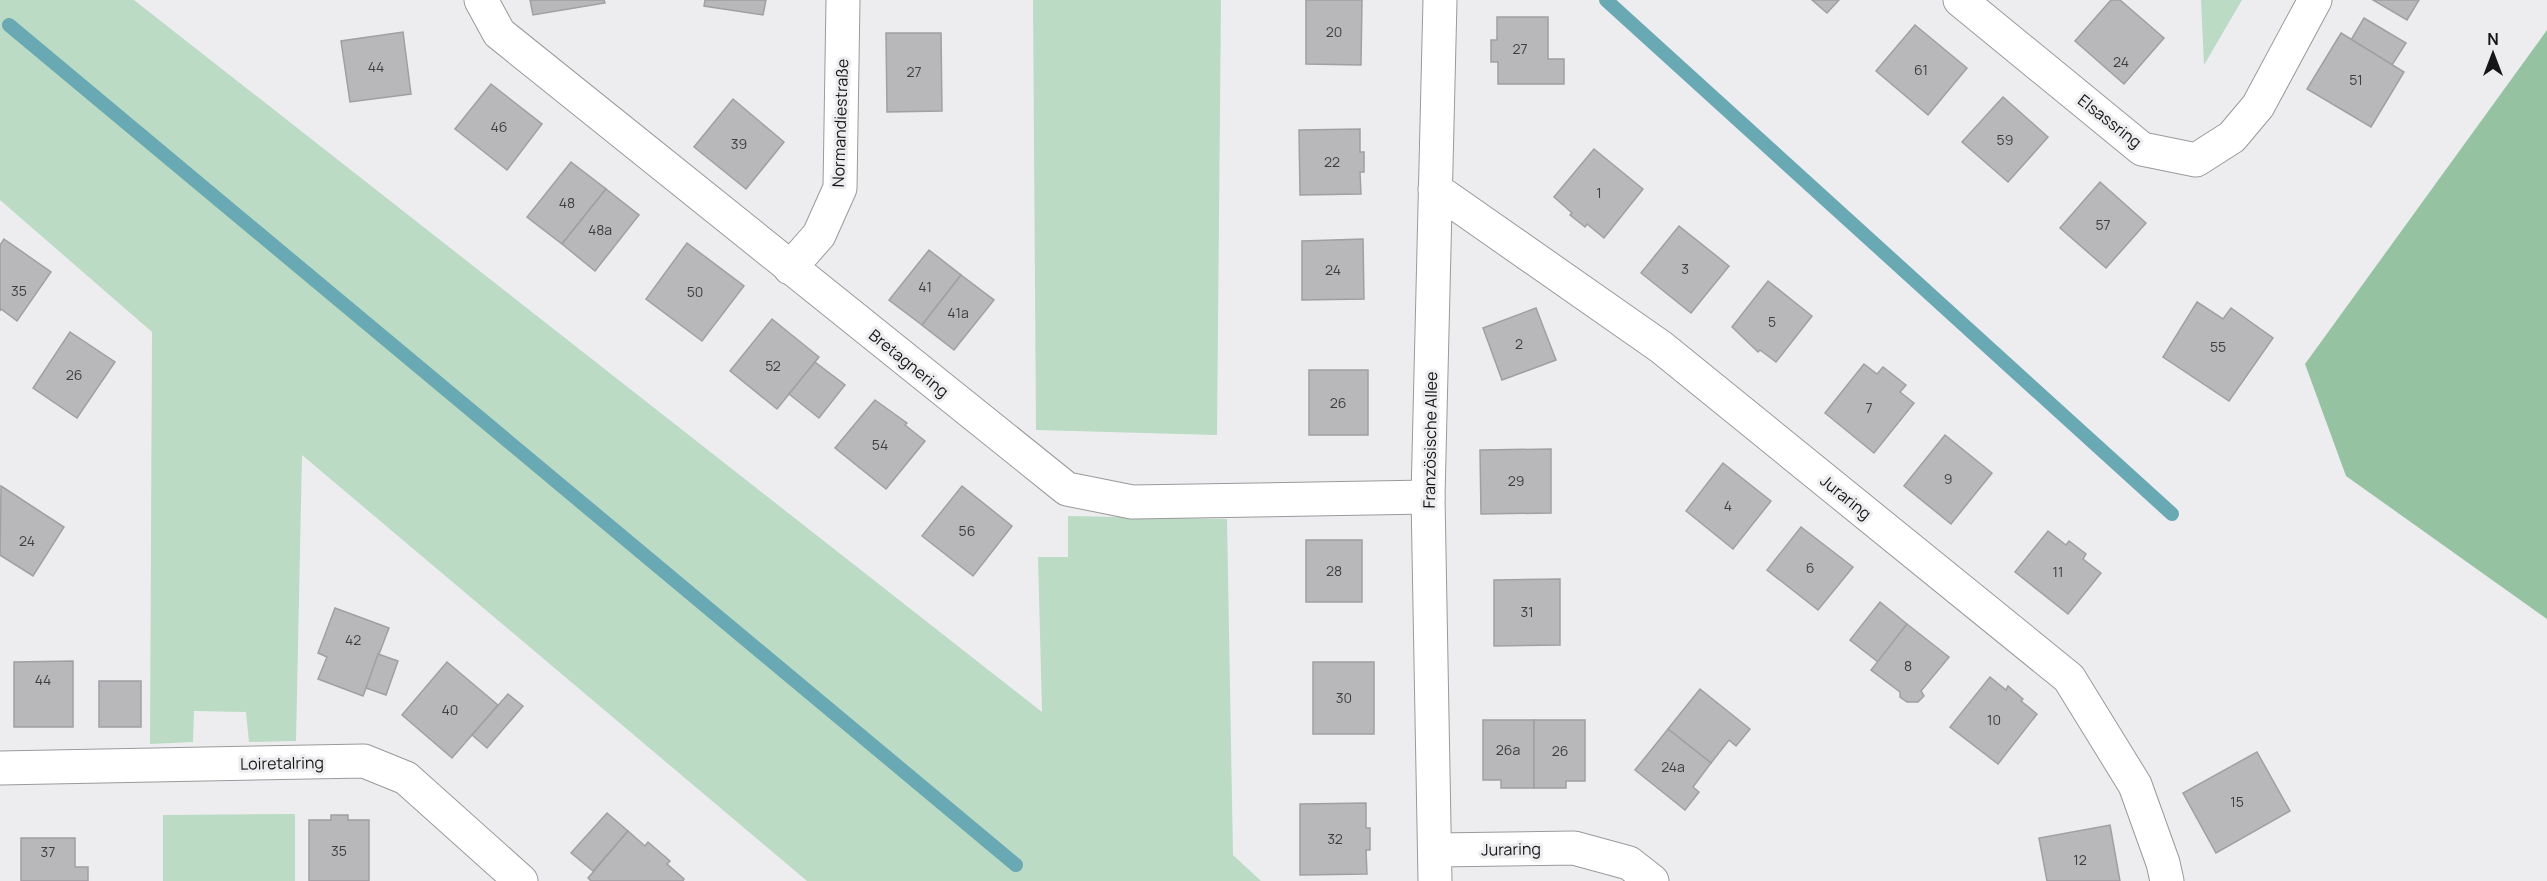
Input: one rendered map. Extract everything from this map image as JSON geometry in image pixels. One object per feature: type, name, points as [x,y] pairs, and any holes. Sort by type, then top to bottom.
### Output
[{"type":"street","name":"Bretagnering","points":[[481,0],[499,33],[1066,489],[1132,502],[1428,497]]},
{"type":"street","name":"Normandiestraße","points":[[790,268],[819,235],[840,188],[843,0]]},
{"type":"street","name":"Französische Allee","points":[[1435,865],[1428,497],[1440,0]]},
{"type":"street","name":"Elsassring","points":[[1960,0],[2142,149],[2196,160],[2232,137],[2258,106],[2315,0]]},
{"type":"street","name":"Juraring","points":[[1435,189],[1660,347],[2069,678],[2135,784],[2163,863],[2167,881]]},
{"type":"street","name":"Loiretalring","points":[[0,768],[364,761],[406,778],[521,881]]},
{"type":"street","name":"Juraring","points":[[1435,865],[1574,848],[1629,863],[1652,881]]},
{"type":"green space","points":[[0,0],[134,0],[1042,712],[1038,557],[1068,557],[1068,516],[1227,519],[1233,855],[1261,881],[807,881],[302,455],[296,741],[249,742],[246,712],[194,711],[193,742],[150,744],[152,332],[0,200]]},
{"type":"green space","points":[[1033,0],[1221,0],[1217,435],[1036,430]]},
{"type":"green space","points":[[2201,0],[2242,0],[2204,65]]},
{"type":"green space","points":[[2547,30],[2547,619],[2346,476],[2305,364]]},
{"type":"green space","points":[[295,814],[295,881],[163,881],[163,815]]},
{"type":"building","points":[[530,0],[604,0],[605,3],[533,15]]},
{"type":"building","points":[[705,0],[766,0],[763,15],[704,6]]},
{"type":"building","points":[[1306,0],[1362,0],[1361,65],[1306,64]]},
{"type":"building","points":[[1812,0],[1839,0],[1827,13]]},
{"type":"building","points":[[2111,0],[2120,0],[2164,38],[2124,84],[2075,41]]},
{"type":"building","points":[[2373,0],[2419,0],[2407,20]]},
{"type":"building","points":[[1497,17],[1548,17],[1548,59],[1564,59],[1564,84],[1498,84],[1498,62],[1491,62],[1491,40],[1497,40]]},
{"type":"building","points":[[2364,18],[2406,43],[2392,65],[2351,40]]},
{"type":"building","points":[[1915,25],[1967,68],[1928,115],[1876,71]]},
{"type":"building","points":[[403,32],[411,94],[350,102],[341,41]]},
{"type":"building","points":[[886,33],[941,33],[942,111],[887,112]]},
{"type":"building","points":[[2341,33],[2404,72],[2371,127],[2307,89]]},
{"type":"building","points":[[491,84],[542,124],[507,170],[455,129]]},
{"type":"building","points":[[2003,97],[2048,137],[2008,182],[1962,142]]},
{"type":"building","points":[[733,99],[784,142],[746,189],[694,147]]},
{"type":"building","points":[[1360,129],[1360,152],[1364,152],[1364,172],[1360,172],[1361,194],[1300,195],[1299,130]]},
{"type":"building","points":[[1594,149],[1643,189],[1604,238],[1587,224],[1585,227],[1570,215],[1572,213],[1554,197]]},
{"type":"building","points":[[571,162],[606,189],[562,244],[527,217]]},
{"type":"building","points":[[2100,182],[2146,223],[2106,268],[2060,228]]},
{"type":"building","points":[[606,189],[639,215],[595,271],[562,244]]},
{"type":"building","points":[[1679,226],[1729,266],[1691,313],[1641,273]]},
{"type":"building","points":[[4,239],[51,272],[17,321],[1,309],[0,311],[0,245]]},
{"type":"building","points":[[1363,239],[1364,299],[1302,300],[1302,241]]},
{"type":"building","points":[[687,243],[744,286],[702,341],[646,299]]},
{"type":"building","points":[[929,250],[961,275],[922,325],[889,300]]},
{"type":"building","points":[[961,275],[994,300],[954,350],[922,325]]},
{"type":"building","points":[[1768,281],[1812,316],[1776,362],[1760,350],[1758,352],[1732,327]]},
{"type":"building","points":[[2197,302],[2223,319],[2231,308],[2273,338],[2229,401],[2163,357]]},
{"type":"building","points":[[1536,308],[1556,360],[1502,380],[1483,328]]},
{"type":"building","points":[[772,319],[819,357],[777,409],[730,371]]},
{"type":"building","points":[[70,332],[115,362],[77,418],[33,388]]},
{"type":"building","points":[[815,362],[845,385],[819,418],[789,394]]},
{"type":"building","points":[[1864,364],[1877,374],[1883,367],[1906,385],[1900,392],[1914,403],[1874,453],[1825,413]]},
{"type":"building","points":[[1309,370],[1368,370],[1368,435],[1309,435]]},
{"type":"building","points":[[875,400],[907,423],[905,425],[925,441],[886,489],[835,448]]},
{"type":"building","points":[[1945,435],[1992,473],[1951,524],[1904,486]]},
{"type":"building","points":[[1551,449],[1551,513],[1481,514],[1480,450]]},
{"type":"building","points":[[1723,463],[1771,501],[1733,549],[1686,511]]},
{"type":"building","points":[[1,486],[64,527],[33,576],[0,555]]},
{"type":"building","points":[[962,486],[1012,526],[973,576],[922,536]]},
{"type":"building","points":[[1801,527],[1853,567],[1818,610],[1767,570]]},
{"type":"building","points":[[2048,531],[2066,545],[2069,541],[2086,554],[2083,559],[2101,573],[2068,614],[2015,572]]},
{"type":"building","points":[[1306,540],[1362,540],[1362,602],[1306,602]]},
{"type":"building","points":[[1560,579],[1560,645],[1494,646],[1494,580]]},
{"type":"building","points":[[1880,602],[1907,624],[1878,662],[1850,640]]},
{"type":"building","points":[[335,608],[389,628],[363,696],[318,679],[327,657],[318,653]]},
{"type":"building","points":[[1907,624],[1949,657],[1921,691],[1924,696],[1918,702],[1907,702],[1900,697],[1900,692],[1871,670]]},
{"type":"building","points":[[378,654],[398,661],[386,695],[366,688]]},
{"type":"building","points":[[73,661],[73,727],[14,727],[14,662]]},
{"type":"building","points":[[447,662],[498,705],[452,758],[402,715]]},
{"type":"building","points":[[1313,662],[1374,662],[1374,734],[1313,734]]},
{"type":"building","points":[[1990,677],[2006,690],[2008,686],[2037,714],[1998,764],[1950,727]]},
{"type":"building","points":[[99,681],[141,681],[141,727],[99,727]]},
{"type":"building","points":[[1700,689],[1750,729],[1736,746],[1729,740],[1711,763],[1668,729]]},
{"type":"building","points":[[508,694],[523,706],[487,748],[472,735]]},
{"type":"building","points":[[1483,720],[1534,720],[1534,788],[1501,788],[1501,780],[1483,780]]},
{"type":"building","points":[[1534,720],[1585,720],[1585,781],[1566,781],[1566,788],[1534,788]]},
{"type":"building","points":[[1668,729],[1711,763],[1693,787],[1699,792],[1685,810],[1635,770]]},
{"type":"building","points":[[2257,752],[2290,811],[2216,853],[2183,793]]},
{"type":"building","points":[[1366,803],[1366,828],[1370,828],[1370,850],[1366,850],[1367,874],[1300,875],[1300,804]]},
{"type":"building","points":[[607,813],[628,831],[593,871],[571,853]]},
{"type":"building","points":[[331,815],[348,815],[348,820],[369,820],[369,881],[309,881],[309,820],[331,820]]},
{"type":"building","points":[[2110,825],[2120,881],[2047,881],[2039,838]]},
{"type":"building","points":[[628,831],[645,846],[648,842],[670,861],[667,864],[684,879],[683,881],[591,881],[588,878]]},
{"type":"building","points":[[21,838],[75,838],[75,867],[88,867],[88,881],[21,881]]},
{"type":"waterway","points":[[1606,0],[2172,514]]},
{"type":"waterway","points":[[9,25],[1016,865]]}]
